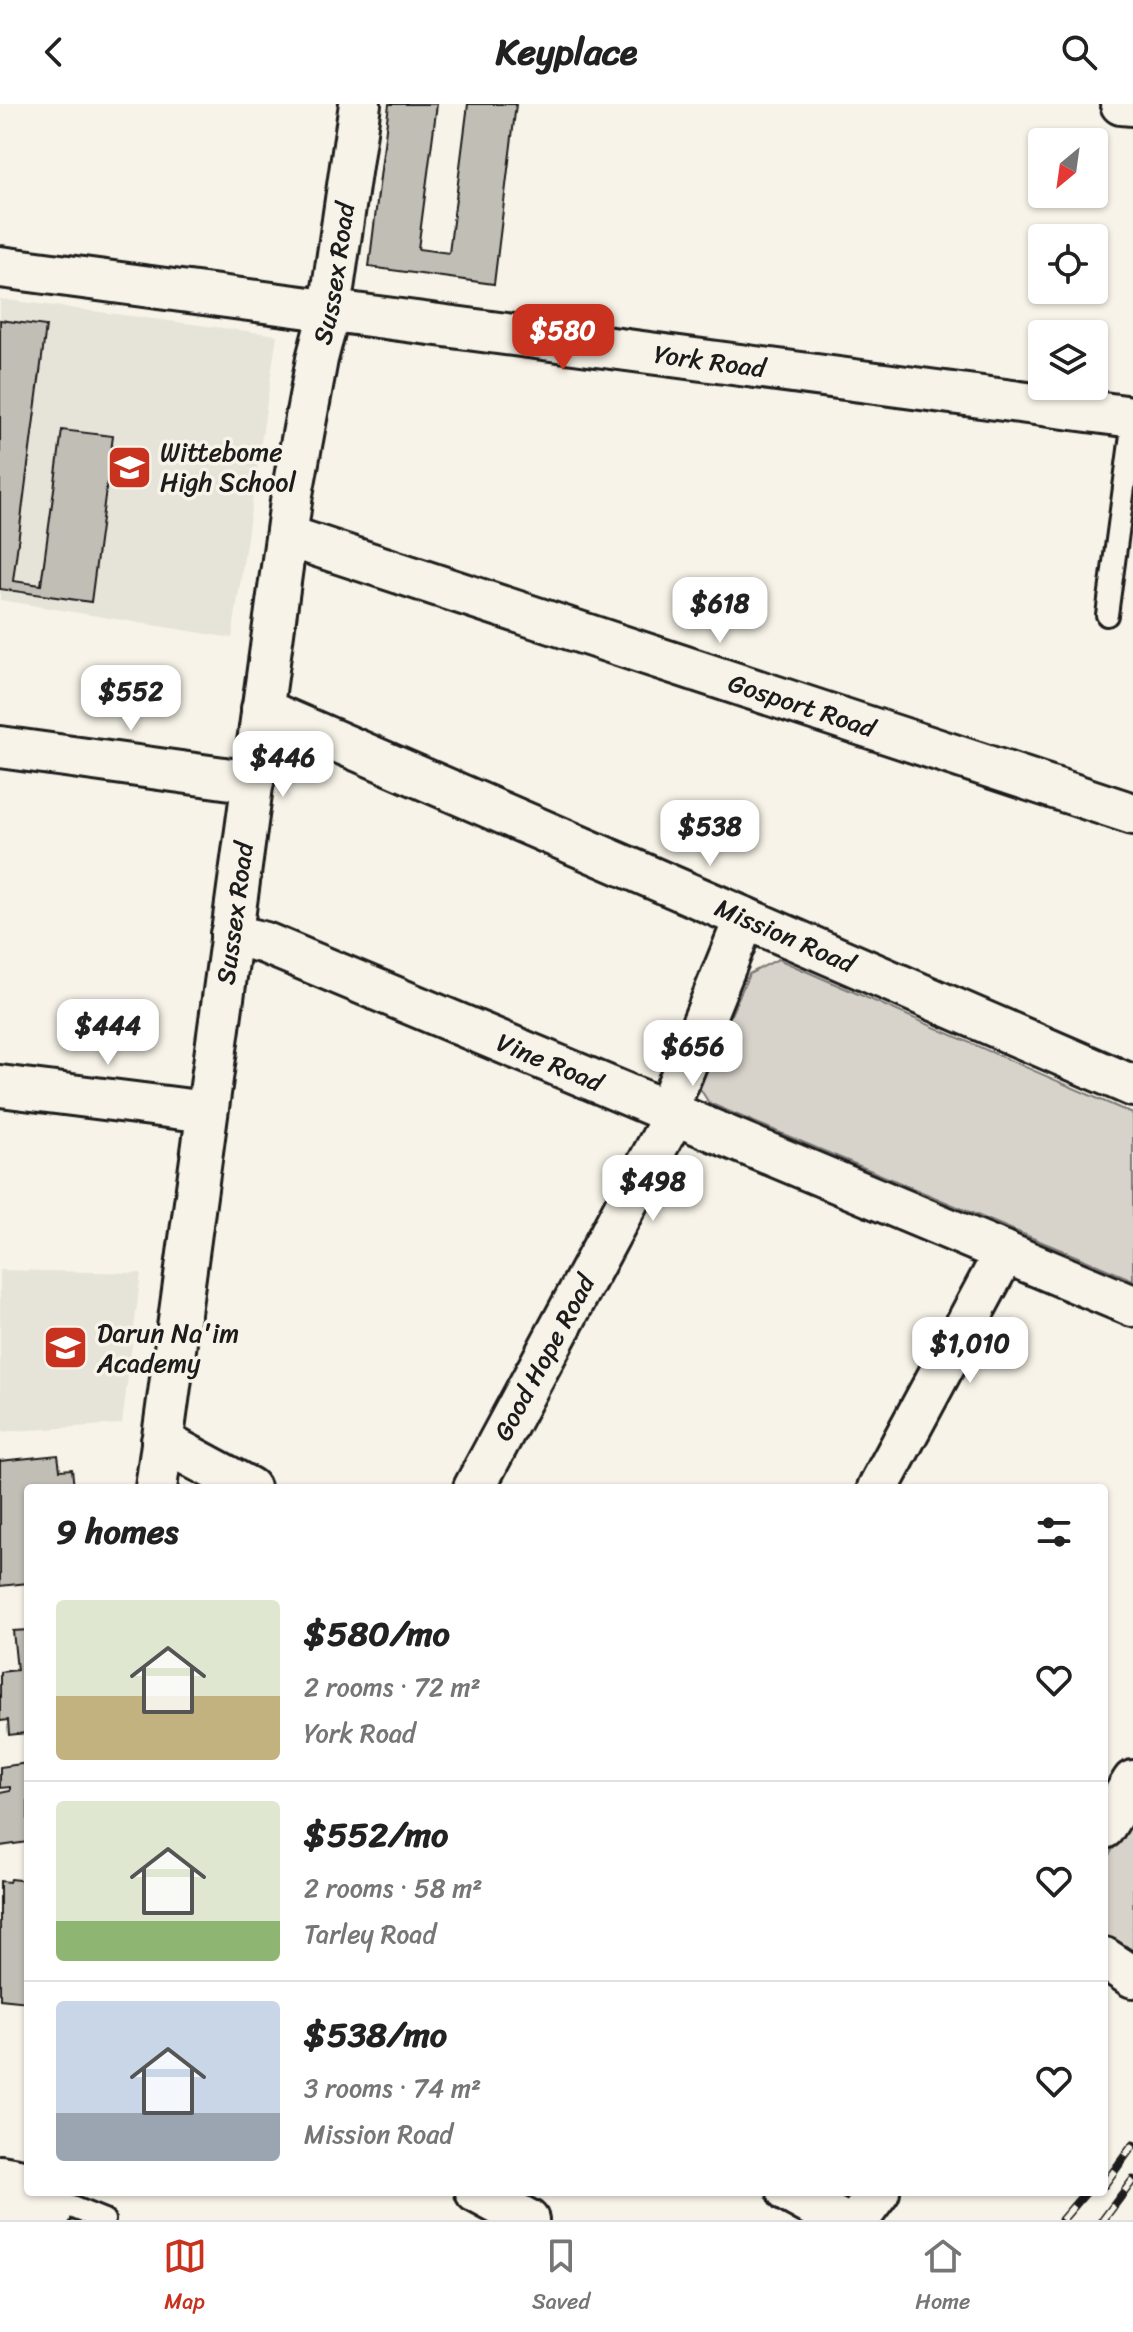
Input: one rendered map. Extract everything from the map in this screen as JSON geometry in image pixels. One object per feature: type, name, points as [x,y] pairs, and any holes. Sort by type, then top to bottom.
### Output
[{"type":"street","name":"Sussex Road","points":[[157,1484],[287,536],[317,359],[330,309],[360,104]]},
{"type":"street","points":[[1121,104],[1133,105]]},
{"type":"street","name":"York Road","points":[[0,267],[1133,418]]},
{"type":"street","name":"Gosport Road","points":[[287,536],[1133,814]]},
{"type":"street","name":"Mission Road","points":[[262,709],[1133,1086]]},
{"type":"street","points":[[0,747],[253,782]]},
{"type":"street","name":"Good Hope Road","points":[[476,1484],[666,1130],[667,1111],[745,918]]},
{"type":"street","name":"Vine Road","points":[[231,934],[265,943],[1133,1306]]},
{"type":"street","points":[[0,1086],[207,1112]]},
{"type":"street","points":[[880,1484],[1005,1252]]},
{"type":"street","points":[[162,1441],[242,1484]]},
{"type":"street","points":[[1108,1822],[1133,1781]]},
{"type":"street","points":[[1108,1961],[1133,1977]]},
{"type":"street","points":[[0,2176],[24,2189]]},
{"type":"street","points":[[483,2196],[528,2220]]},
{"type":"street","points":[[858,2220],[877,2196]]},
{"type":"street","points":[[0,2206],[47,2201]]},
{"type":"street","points":[[795,2204],[839,2220]]},
{"type":"lane","points":[[1107,615],[1133,418]]},
{"type":"lane","points":[[47,2201],[104,2220]]},
{"type":"shaded area","name":"Wittebome High School","points":[[0,299],[277,335],[232,638],[0,600]]},
{"type":"shaded area","points":[[778,959],[1133,1114],[1133,1280],[709,1103],[699,1087],[749,974]]},
{"type":"shaded area","name":"Darun Na'im Academy","points":[[0,1270],[141,1273],[122,1424],[0,1432]]},
{"type":"shaded area","points":[[1133,1817],[1133,1951],[1124,1952],[1108,1941],[1108,1857]]},
{"type":"building","points":[[389,104],[437,104],[418,249],[449,253],[468,104],[516,104],[494,284],[369,267]]},
{"type":"building","points":[[0,320],[46,326],[13,581],[41,585],[62,430],[113,436],[91,602],[0,589]]},
{"type":"building","points":[[58,1455],[60,1470],[72,1469],[74,1484],[24,1484],[24,1583],[0,1586],[0,1461]]},
{"type":"building","points":[[24,1630],[24,1733],[9,1735],[8,1720],[0,1721],[0,1672],[17,1670],[13,1631]]},
{"type":"building","points":[[24,1764],[24,1843],[0,1846],[0,1793],[10,1791],[10,1787],[0,1788],[0,1767]]},
{"type":"building","points":[[10,1879],[24,1881],[24,2002],[0,1999],[0,1881],[9,1882]]},
{"type":"railway","points":[[1108,2179],[1133,2145]]},
{"type":"railway","points":[[1103,2220],[1133,2180]]},
{"type":"railway","points":[[1062,2220],[1083,2196]]},
{"type":"place","name":"Wittebome High School","points":[[129,467]]},
{"type":"place","name":"Darun Na'im Academy","points":[[66,1348]]}]
